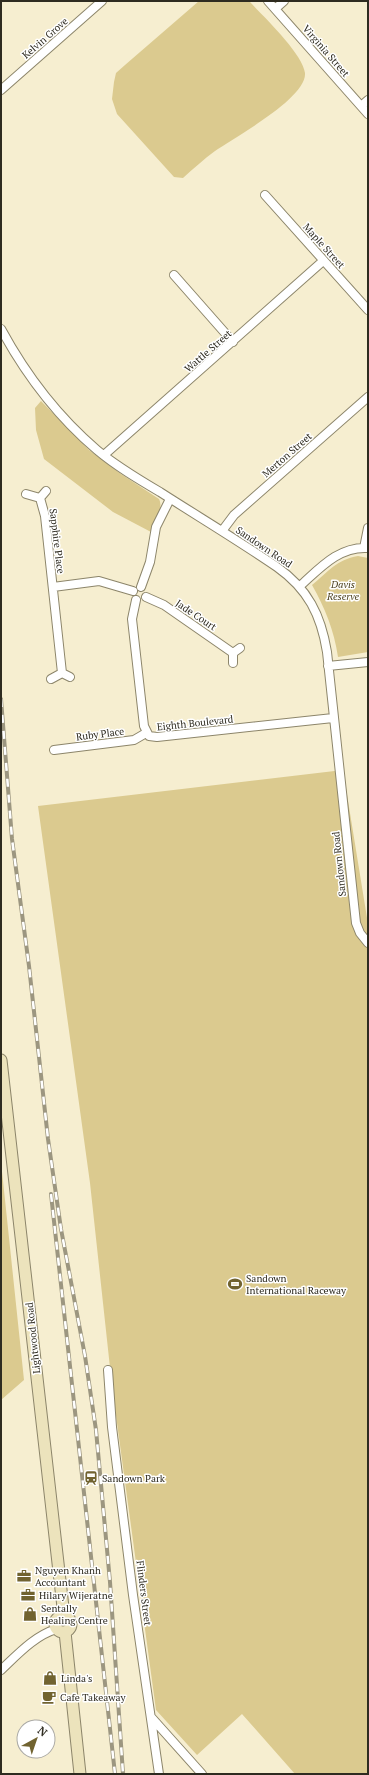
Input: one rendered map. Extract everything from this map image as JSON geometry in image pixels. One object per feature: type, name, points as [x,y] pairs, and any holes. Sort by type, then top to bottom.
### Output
[{"type":"main road","name":"Lightwood Road","points":[[1,1060],[64,1616],[59,1617],[56,1621],[61,1630]]},
{"type":"main road","points":[[61,1630],[80,1774]]},
{"type":"street","name":"Kelvin Grove","points":[[1,90],[102,1]]},
{"type":"street","name":"Virginia Street","points":[[268,1],[368,114]]},
{"type":"street","points":[[275,9],[284,1]]},
{"type":"street","points":[[361,106],[368,100]]},
{"type":"street","name":"Maple Street","points":[[265,195],[368,310]]},
{"type":"street","name":"Wattle Street","points":[[104,455],[323,261]]},
{"type":"street","points":[[174,276],[233,342]]},
{"type":"street","name":"Sandown Road","points":[[1,329],[16,356],[45,397],[66,421],[104,455],[170,499],[278,567],[300,586],[312,604],[321,623],[328,666],[356,922],[360,933],[368,943]]},
{"type":"street","name":"Merton Street","points":[[222,531],[234,515],[368,397]]},
{"type":"street","name":"Sapphire Place","points":[[40,498],[46,491]]},
{"type":"street","name":"Sapphire Place","points":[[26,494],[40,498]]},
{"type":"street","name":"Sapphire Place","points":[[40,498],[45,516],[62,673]]},
{"type":"street","points":[[141,587],[150,562],[156,527],[170,499]]},
{"type":"street","points":[[300,586],[337,555],[352,549],[366,548],[368,528]]},
{"type":"street","name":"Sapphire Place","points":[[53,587],[99,581],[133,591]]},
{"type":"street","points":[[137,587],[141,587],[145,590],[146,597],[140,601],[136,600],[132,595],[133,591],[137,587]]},
{"type":"street","name":"Jade Court","points":[[146,597],[164,605],[237,650],[233,663]]},
{"type":"street","name":"Eighth Boulevard","points":[[136,600],[132,619],[144,726],[146,733],[152,737],[334,718]]},
{"type":"street","points":[[328,666],[368,662]]},
{"type":"street","points":[[51,679],[62,673],[70,676]]},
{"type":"street","name":"Ruby Place","points":[[54,750],[134,740],[146,733]]},
{"type":"street","name":"Flinders Street","points":[[108,1370],[133,1595],[159,1774]]},
{"type":"street","points":[[1,1670],[28,1646],[49,1631],[61,1630]]},
{"type":"street","points":[[151,1717],[202,1774]]},
{"type":"green space","points":[[199,1],[249,1],[290,46],[303,65],[305,73],[303,83],[295,94],[283,105],[253,127],[215,151],[183,178],[174,177],[117,114],[112,99],[114,82],[116,73]]},
{"type":"green space","points":[[41,401],[89,450],[121,474],[159,499],[160,511],[151,532],[113,512],[44,459],[36,430],[35,408]]},
{"type":"green space","name":"Davis Reserve","points":[[358,556],[368,558],[368,652],[338,657],[328,620],[312,585],[338,563]]},
{"type":"green space","name":"Sandown International Raceway","points":[[343,770],[368,924],[368,1774],[295,1774],[242,1714],[197,1755],[156,1710],[112,1386],[90,1183],[38,806]]},
{"type":"green space","points":[[1,1162],[24,1380],[1,1400]]},
{"type":"railway","points":[[1,699],[12,839],[29,966],[48,1139],[61,1229],[85,1356],[96,1430],[110,1582],[123,1774]]},
{"type":"railway","points":[[51,1194],[115,1774]]},
{"type":"place","name":"Sandown International Raceway","points":[[235,1284]]},
{"type":"place","name":"Sandown Park","points":[[91,1478]]},
{"type":"place","name":"Nguyen Khanh Accountant","points":[[24,1576]]},
{"type":"place","name":"Hilary Wijeratne","points":[[28,1595]]},
{"type":"place","name":"Sentally Healing Centre","points":[[30,1614]]},
{"type":"place","name":"Linda's","points":[[50,1678]]},
{"type":"place","name":"Cafe Takeaway","points":[[49,1697]]}]
